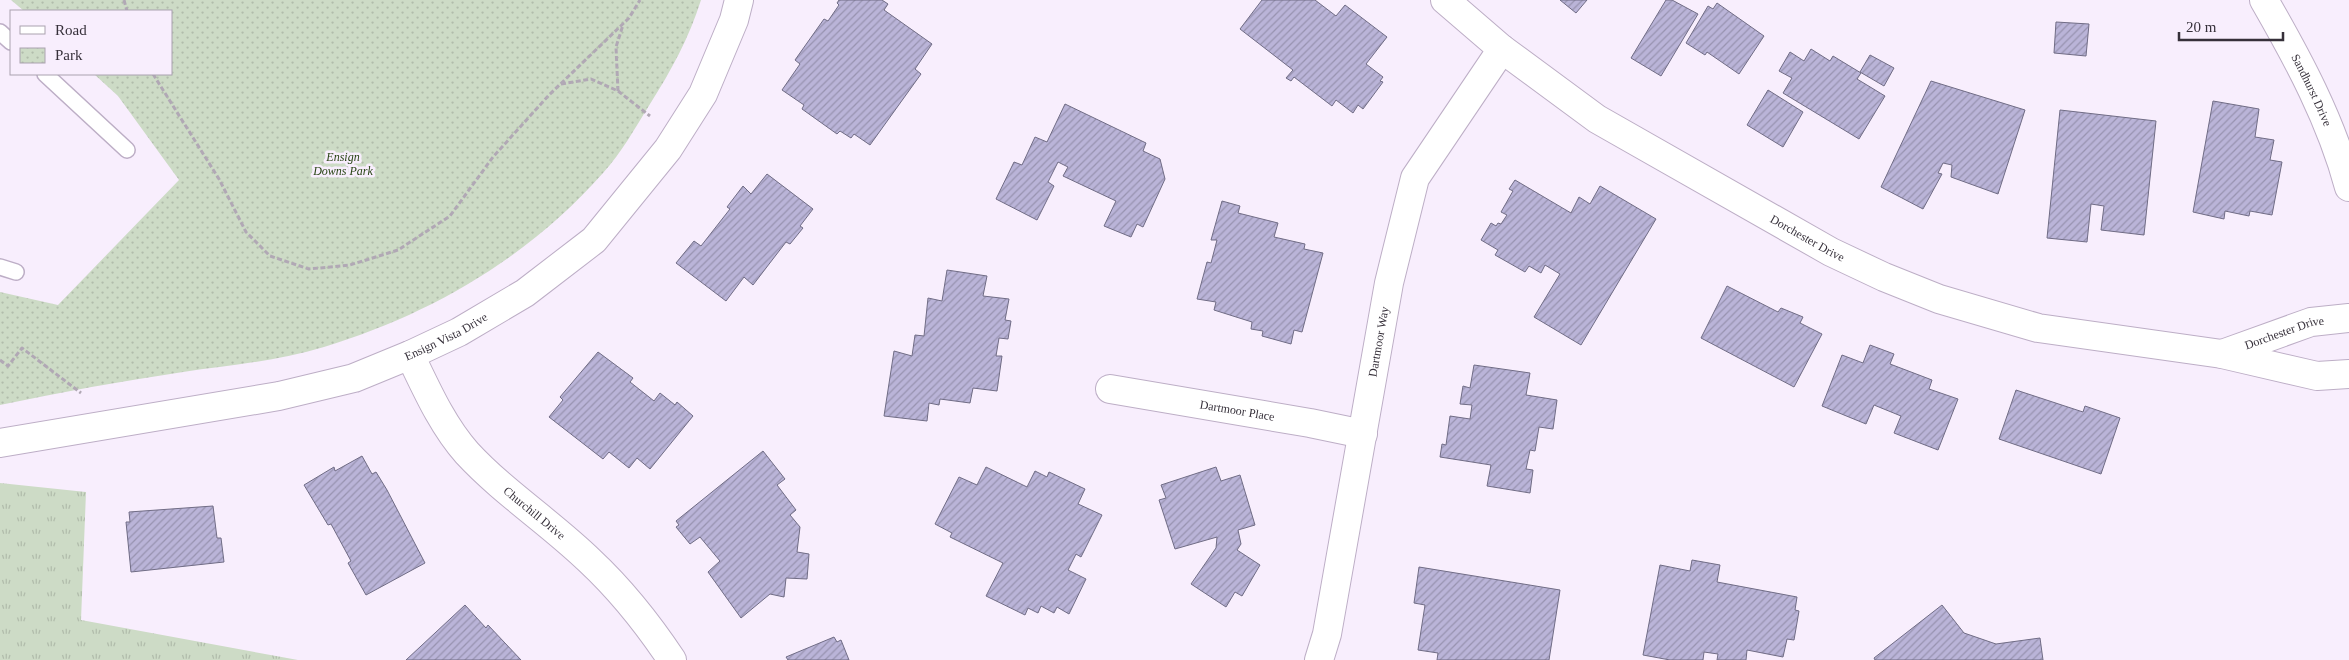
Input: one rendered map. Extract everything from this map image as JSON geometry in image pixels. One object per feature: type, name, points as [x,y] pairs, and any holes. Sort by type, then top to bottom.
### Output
[{"type":"street","name":"Ensign Vista Drive","points":[[0,443],[279,396],[354,378],[410,355],[458,332],[525,293],[594,240],[668,149],[703,94],[734,20],[739,0]]},
{"type":"street","name":"Dorchester Drive","points":[[1445,0],[1502,49],[1589,113],[1647,149],[1831,252],[1884,277],[1947,301],[2038,328],[2222,354],[2317,376],[2349,374]]},
{"type":"street","name":"Sandhurst Drive","points":[[2264,0],[2298,60],[2337,150],[2349,186]]},
{"type":"street","name":"Dartmoor Way","points":[[1319,660],[1327,634],[1389,283],[1415,178],[1502,49]]},
{"type":"street","name":"Dorchester Drive","points":[[2222,354],[2311,322],[2349,318]]},
{"type":"street","name":"Churchill Drive","points":[[410,355],[447,424],[466,451],[488,475],[590,561],[626,598],[672,660]]},
{"type":"street","name":"Dartmoor Place","points":[[1110,389],[1310,423],[1363,434]]},
{"type":"lane","points":[[0,32],[10,41]]},
{"type":"lane","points":[[46,75],[128,150]]},
{"type":"lane","points":[[0,267],[16,272]]},
{"type":"path","points":[[154,75],[218,179],[246,232],[270,256],[309,269],[350,265],[398,250],[450,216],[493,157],[561,84],[630,18],[640,0]]},
{"type":"path","points":[[618,91],[616,48],[623,24]]},
{"type":"path","points":[[561,84],[591,79],[618,91],[651,116]]},
{"type":"path","points":[[0,360],[8,366],[22,348],[81,393]]},
{"type":"green space","name":"Ensign Downs Park","points":[[11,0],[701,0],[691,28],[672,67],[628,140],[610,165],[574,203],[543,231],[511,256],[440,300],[403,318],[307,352],[114,383],[0,405],[0,292],[58,305],[179,180],[118,96],[95,75],[172,75],[172,10],[23,10]]},
{"type":"green space","points":[[0,483],[86,492],[81,620],[298,660],[0,660]]},
{"type":"building","points":[[839,0],[882,0],[888,4],[884,10],[932,44],[915,69],[921,74],[870,145],[854,134],[851,138],[840,131],[837,134],[802,109],[804,105],[782,90],[800,64],[795,60],[824,19],[828,21],[839,5],[837,3]]},
{"type":"building","points":[[1262,0],[1315,0],[1336,16],[1345,5],[1387,37],[1366,64],[1383,77],[1380,81],[1383,82],[1363,109],[1358,105],[1353,113],[1336,100],[1332,106],[1294,77],[1291,81],[1286,78],[1293,70],[1240,29]]},
{"type":"building","points":[[1560,0],[1587,0],[1576,13]]},
{"type":"building","points":[[1666,0],[1672,0],[1698,14],[1661,76],[1631,58]]},
{"type":"building","points":[[1717,3],[1764,36],[1739,74],[1707,52],[1705,55],[1686,43],[1708,6],[1713,9]]},
{"type":"building","points":[[2056,22],[2089,24],[2086,56],[2054,53]]},
{"type":"building","points":[[1811,49],[1830,61],[1833,56],[1861,73],[1857,79],[1885,96],[1859,139],[1783,93],[1792,78],[1779,71],[1790,52],[1804,61]]},
{"type":"building","points":[[1870,55],[1894,68],[1884,86],[1860,72]]},
{"type":"building","points":[[1931,81],[2025,110],[1998,194],[1951,177],[1952,165],[1943,163],[1938,173],[1942,174],[1923,209],[1881,187]]},
{"type":"building","points":[[1768,90],[1803,112],[1783,147],[1747,125]]},
{"type":"building","points":[[2213,101],[2259,109],[2255,137],[2274,140],[2270,160],[2282,162],[2272,215],[2250,211],[2249,216],[2225,211],[2224,219],[2193,212]]},
{"type":"building","points":[[1065,104],[1146,143],[1143,151],[1160,159],[1165,179],[1143,227],[1137,224],[1131,237],[1104,226],[1116,201],[1063,176],[1068,167],[1058,162],[1048,182],[1054,186],[1037,220],[996,199],[1014,162],[1022,165],[1035,137],[1047,142]]},
{"type":"building","points":[[2060,110],[2156,121],[2144,235],[2101,230],[2104,206],[2091,204],[2087,242],[2047,238]]},
{"type":"building","points":[[767,174],[813,209],[800,226],[803,228],[790,244],[786,242],[753,285],[744,277],[726,301],[676,263],[694,241],[701,246],[730,209],[727,207],[743,186],[751,194]]},
{"type":"building","points":[[1515,180],[1571,213],[1579,197],[1590,204],[1600,186],[1656,219],[1581,345],[1534,317],[1560,274],[1545,265],[1541,273],[1529,266],[1525,272],[1495,255],[1498,250],[1481,240],[1491,223],[1496,226],[1498,223],[1501,224],[1507,215],[1501,212],[1513,191],[1509,189]]},
{"type":"building","points":[[1222,201],[1240,206],[1238,213],[1278,223],[1274,237],[1305,244],[1304,249],[1323,253],[1302,332],[1294,330],[1291,344],[1262,336],[1263,331],[1251,329],[1252,322],[1214,310],[1216,302],[1197,299],[1207,262],[1211,263],[1217,240],[1211,240]]},
{"type":"building","points":[[947,270],[987,276],[983,296],[1009,299],[1005,320],[1011,321],[1008,339],[999,338],[996,356],[1002,356],[997,391],[973,388],[970,403],[940,399],[939,405],[929,403],[927,421],[884,416],[894,351],[912,356],[915,335],[924,336],[928,298],[942,301]]},
{"type":"building","points":[[1727,286],[1778,312],[1781,308],[1803,317],[1800,323],[1822,334],[1794,387],[1701,338]]},
{"type":"building","points":[[1870,345],[1894,354],[1890,364],[1932,380],[1929,389],[1958,399],[1938,450],[1894,433],[1901,416],[1874,405],[1866,424],[1822,406],[1842,355],[1863,363]]},
{"type":"building","points":[[598,352],[633,378],[630,382],[654,401],[660,393],[675,405],[677,402],[693,416],[650,469],[637,458],[629,468],[609,452],[603,459],[549,417],[563,400],[560,397]]},
{"type":"building","points":[[1474,365],[1530,373],[1526,395],[1557,400],[1553,429],[1539,427],[1535,451],[1530,450],[1526,469],[1533,470],[1530,493],[1487,486],[1491,465],[1440,457],[1442,444],[1446,445],[1450,416],[1470,419],[1472,405],[1460,404],[1463,386],[1470,388]]},
{"type":"building","points":[[2016,390],[2083,412],[2085,406],[2120,418],[2101,474],[1999,439]]},
{"type":"building","points":[[763,451],[785,479],[777,485],[796,510],[790,515],[800,527],[797,552],[809,554],[807,579],[786,578],[784,597],[770,594],[741,618],[708,572],[720,561],[700,537],[690,544],[676,527],[679,525],[676,521]]},
{"type":"building","points":[[362,456],[372,474],[376,472],[387,490],[425,563],[366,595],[348,563],[351,561],[331,524],[328,525],[304,485],[334,467],[335,471]]},
{"type":"building","points":[[986,467],[1027,487],[1035,471],[1047,477],[1049,472],[1085,489],[1078,504],[1102,515],[1081,557],[1076,554],[1068,570],[1086,579],[1069,614],[1057,607],[1054,613],[1041,606],[1038,613],[1028,608],[1025,615],[986,596],[1003,563],[950,537],[952,533],[935,524],[959,477],[977,485]]},
{"type":"building","points":[[1216,467],[1221,481],[1240,475],[1255,525],[1238,530],[1241,544],[1237,550],[1260,565],[1242,596],[1235,592],[1226,607],[1191,584],[1216,548],[1217,537],[1175,549],[1159,500],[1166,498],[1161,485]]},
{"type":"building","points":[[213,506],[217,538],[221,538],[224,562],[131,572],[126,522],[130,522],[129,512]]},
{"type":"building","points":[[1692,560],[1720,565],[1717,582],[1797,597],[1795,610],[1799,611],[1794,640],[1787,639],[1783,657],[1747,650],[1746,660],[1717,660],[1718,654],[1704,652],[1703,660],[1670,660],[1643,655],[1660,565],[1690,571]]},
{"type":"building","points":[[1419,567],[1560,590],[1549,660],[1437,660],[1438,653],[1418,650],[1425,605],[1414,603]]},
{"type":"building","points":[[465,605],[486,628],[488,625],[521,660],[406,660]]},
{"type":"building","points":[[1942,605],[1964,633],[1996,644],[2040,638],[2043,660],[1875,660],[1874,658]]},
{"type":"building","points":[[834,637],[837,642],[841,640],[849,660],[788,660],[786,657]]}]
